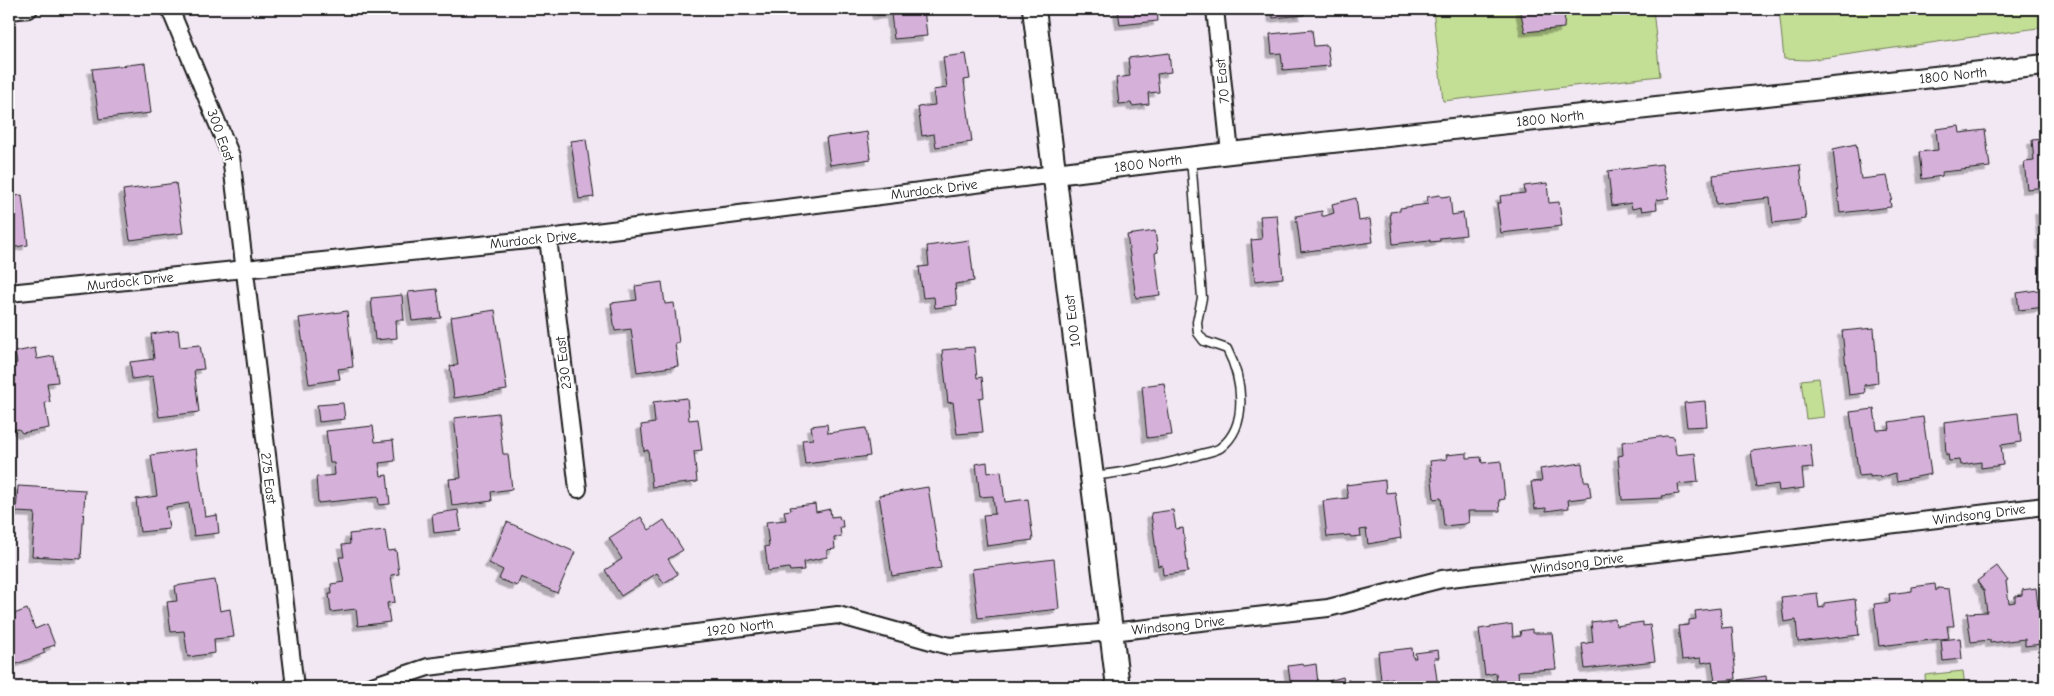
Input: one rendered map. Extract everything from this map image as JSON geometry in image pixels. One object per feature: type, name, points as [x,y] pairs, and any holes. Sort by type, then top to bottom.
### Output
[{"type":"main road","name":"100 East","points":[[1034,9],[1118,687]]},
{"type":"street","points":[[9,11],[29,9]]},
{"type":"street","name":"300 East","points":[[170,9],[231,156],[244,269]]},
{"type":"street","name":"70 East","points":[[1215,9],[1230,153]]},
{"type":"street","name":"1800 North","points":[[1055,174],[1230,153],[2045,65]]},
{"type":"street","name":"Murdock Drive","points":[[9,294],[548,238],[1055,174]]},
{"type":"street","name":"230 East","points":[[548,238],[578,489]]},
{"type":"street","name":"275 East","points":[[244,269],[295,687]]},
{"type":"street","name":"Windsong Drive","points":[[1111,632],[1328,608],[1442,580],[2045,506]]},
{"type":"street","name":"1920 North","points":[[369,687],[428,666],[838,614],[949,646],[1111,632]]},
{"type":"lane","points":[[1091,476],[1128,472],[1219,449],[1234,433],[1239,420],[1240,396],[1233,360],[1227,350],[1204,341],[1198,333],[1197,322],[1202,298],[1191,158]]},
{"type":"green space","points":[[1433,9],[1653,9],[1660,76],[1443,101]]},
{"type":"green space","points":[[1779,9],[2045,9],[2045,27],[1808,60],[1784,59]]},
{"type":"green space","points":[[1819,378],[1824,417],[1806,419],[1801,380]]},
{"type":"green space","points":[[1963,671],[1965,687],[1926,687],[1925,675]]},
{"type":"building","points":[[876,9],[924,9],[927,36],[894,39],[891,14],[877,15]]},
{"type":"building","points":[[1118,9],[1157,9],[1158,21],[1120,25]]},
{"type":"building","points":[[1272,9],[1304,9],[1304,15],[1273,18]]},
{"type":"building","points":[[1520,9],[1565,9],[1564,28],[1525,32]]},
{"type":"building","points":[[1312,30],[1314,46],[1327,45],[1330,66],[1283,70],[1281,53],[1272,54],[1270,34]]},
{"type":"building","points":[[1169,53],[1171,72],[1157,74],[1159,92],[1148,93],[1149,104],[1132,106],[1131,103],[1119,104],[1116,78],[1130,76],[1128,58]]},
{"type":"building","points":[[966,54],[970,79],[964,80],[972,142],[936,147],[934,134],[922,136],[918,107],[935,105],[933,90],[947,88],[943,57]]},
{"type":"building","points":[[145,63],[151,113],[99,119],[92,69]]},
{"type":"building","points":[[9,79],[16,129],[9,130]]},
{"type":"building","points":[[1959,126],[1960,133],[1985,130],[1990,167],[1942,172],[1942,176],[1922,179],[1919,152],[1938,150],[1936,129]]},
{"type":"building","points":[[867,132],[871,159],[830,165],[826,138]]},
{"type":"building","points":[[586,139],[594,197],[579,199],[571,141]]},
{"type":"building","points":[[2032,140],[2045,140],[2045,187],[2027,189],[2024,162],[2034,161]]},
{"type":"building","points":[[1856,144],[1861,179],[1887,176],[1892,199],[1890,200],[1891,207],[1840,213],[1833,149]]},
{"type":"building","points":[[1662,164],[1669,198],[1656,200],[1657,209],[1642,211],[1641,207],[1632,209],[1631,203],[1612,206],[1608,171]]},
{"type":"building","points":[[1800,165],[1806,219],[1773,223],[1770,198],[1716,204],[1713,175]]},
{"type":"building","points":[[176,183],[183,233],[130,240],[123,190]]},
{"type":"building","points":[[1547,183],[1549,203],[1559,202],[1562,226],[1501,233],[1497,203],[1501,203],[1500,196],[1525,193],[1524,186]]},
{"type":"building","points":[[22,195],[28,245],[9,248],[9,197]]},
{"type":"building","points":[[1440,195],[1441,197],[1450,196],[1452,215],[1463,213],[1466,235],[1440,238],[1440,241],[1430,242],[1430,240],[1393,244],[1390,212],[1400,211],[1400,208],[1428,204],[1427,197]]},
{"type":"building","points":[[1356,198],[1359,221],[1370,219],[1373,242],[1301,252],[1296,216],[1322,211],[1322,216],[1325,216],[1334,213],[1332,204]]},
{"type":"building","points":[[2039,210],[2045,210],[2045,230],[2041,231]]},
{"type":"building","points":[[1277,215],[1283,278],[1255,281],[1251,240],[1262,239],[1260,216]]},
{"type":"building","points":[[1155,231],[1158,252],[1155,253],[1160,295],[1136,298],[1127,235]]},
{"type":"building","points":[[2045,235],[2045,279],[2040,236]]},
{"type":"building","points":[[969,240],[974,281],[955,284],[957,305],[935,308],[934,297],[923,298],[919,267],[929,266],[927,246]]},
{"type":"building","points":[[662,282],[665,304],[674,303],[679,343],[675,343],[678,366],[637,372],[631,329],[615,331],[611,303],[637,300],[635,286]]},
{"type":"building","points":[[437,289],[441,318],[412,321],[408,292]]},
{"type":"building","points":[[2045,289],[2045,307],[2019,310],[2017,293]]},
{"type":"building","points":[[402,295],[404,320],[396,320],[397,338],[375,340],[371,298]]},
{"type":"building","points":[[495,310],[507,390],[454,398],[450,366],[458,365],[451,317]]},
{"type":"building","points":[[347,311],[353,367],[338,369],[340,379],[309,384],[299,318]]},
{"type":"building","points":[[1874,328],[1878,383],[1864,385],[1865,393],[1849,395],[1842,331]]},
{"type":"building","points":[[178,330],[180,347],[200,345],[204,369],[194,370],[199,412],[159,417],[153,376],[132,379],[130,362],[154,359],[151,334]]},
{"type":"building","points":[[974,347],[977,378],[982,377],[984,397],[979,398],[983,432],[957,434],[953,402],[948,403],[942,350]]},
{"type":"building","points":[[35,348],[37,359],[54,356],[58,382],[47,383],[50,402],[45,403],[49,428],[22,433],[19,429],[9,430],[9,365],[17,363],[15,352]]},
{"type":"building","points":[[1164,383],[1172,435],[1147,438],[1142,386]]},
{"type":"building","points":[[687,398],[689,420],[698,419],[702,450],[694,451],[697,482],[652,487],[648,450],[644,451],[641,425],[655,423],[653,402]]},
{"type":"building","points":[[1705,401],[1707,426],[1687,427],[1684,403]]},
{"type":"building","points":[[343,403],[345,419],[319,422],[317,405]]},
{"type":"building","points":[[1874,409],[1877,430],[1890,429],[1889,422],[1923,417],[1931,474],[1897,481],[1895,473],[1880,478],[1879,476],[1870,477],[1870,475],[1859,476],[1850,412]]},
{"type":"building","points":[[498,413],[503,454],[508,454],[512,489],[491,492],[492,501],[452,506],[449,479],[461,478],[454,418]]},
{"type":"building","points":[[2018,413],[2021,442],[2001,445],[2003,465],[1981,468],[1981,462],[1961,465],[1960,460],[1949,461],[1948,454],[1946,455],[1944,422]]},
{"type":"building","points":[[827,424],[828,433],[866,428],[870,456],[805,464],[802,440],[813,439],[811,426]]},
{"type":"building","points":[[373,426],[375,442],[393,440],[395,461],[379,463],[381,476],[387,475],[390,504],[379,505],[378,497],[318,503],[316,477],[335,475],[334,463],[330,463],[326,431]]},
{"type":"building","points":[[1666,436],[1674,437],[1676,455],[1695,453],[1698,482],[1678,484],[1679,494],[1662,496],[1663,498],[1622,500],[1618,456],[1623,455],[1622,442]]},
{"type":"building","points":[[1810,444],[1813,468],[1802,469],[1804,488],[1779,491],[1778,484],[1756,487],[1751,451]]},
{"type":"building","points":[[196,449],[205,517],[217,515],[219,533],[194,536],[189,503],[166,507],[169,529],[140,532],[136,499],[157,496],[151,455]]},
{"type":"building","points":[[1467,453],[1467,458],[1481,457],[1482,463],[1501,461],[1505,499],[1499,500],[1500,511],[1468,511],[1469,522],[1444,526],[1441,498],[1434,499],[1430,461],[1447,459],[1446,455]]},
{"type":"building","points":[[987,462],[988,473],[1001,471],[1005,502],[1028,499],[1033,540],[987,546],[983,515],[995,514],[993,496],[980,497],[976,464]]},
{"type":"building","points":[[1582,463],[1584,481],[1589,481],[1591,497],[1568,500],[1569,508],[1546,511],[1546,508],[1535,509],[1531,482],[1542,481],[1540,469]]},
{"type":"building","points":[[1385,480],[1386,493],[1395,492],[1401,538],[1368,544],[1366,529],[1360,530],[1361,536],[1327,537],[1323,501],[1348,498],[1346,485]]},
{"type":"building","points":[[18,486],[85,490],[81,559],[32,556],[35,513],[16,512]]},
{"type":"building","points":[[928,487],[941,568],[892,576],[879,495]]},
{"type":"building","points":[[815,504],[816,512],[830,509],[831,517],[839,516],[840,520],[842,519],[843,527],[840,527],[841,537],[834,538],[835,549],[827,550],[827,557],[803,562],[804,570],[790,571],[789,568],[768,571],[765,547],[769,546],[766,522],[786,520],[784,511],[791,510],[790,507]]},
{"type":"building","points":[[458,510],[461,530],[434,533],[432,514]]},
{"type":"building","points":[[1173,510],[1176,529],[1183,528],[1188,572],[1163,575],[1162,565],[1158,566],[1151,513]]},
{"type":"building","points":[[641,517],[649,530],[664,520],[683,550],[668,559],[678,574],[664,583],[657,573],[621,596],[605,570],[622,559],[609,538]]},
{"type":"building","points":[[507,522],[575,552],[557,593],[521,577],[517,586],[499,579],[503,570],[489,563]]},
{"type":"building","points":[[385,530],[388,551],[396,550],[399,574],[391,575],[395,602],[387,603],[390,622],[358,626],[356,609],[331,612],[329,594],[332,594],[331,584],[344,582],[339,557],[344,557],[342,545],[350,544],[349,534]]},
{"type":"building","points":[[1054,559],[1059,609],[978,618],[972,569]]},
{"type":"building","points":[[1997,566],[2008,581],[2006,582],[2009,603],[2015,602],[2015,596],[2022,595],[2022,590],[2036,588],[2038,606],[2042,605],[2045,634],[2040,634],[2042,644],[2025,646],[2025,639],[1990,643],[1990,640],[1971,642],[1967,613],[1987,612],[1984,591],[1977,581]]},
{"type":"building","points":[[215,580],[220,611],[230,609],[234,637],[214,639],[215,653],[188,657],[184,631],[171,632],[167,602],[177,601],[175,586]]},
{"type":"building","points":[[1935,584],[1936,591],[1938,588],[1949,589],[1954,626],[1947,626],[1949,638],[1879,646],[1874,604],[1890,602],[1889,594],[1912,591],[1912,587]]},
{"type":"building","points":[[1817,593],[1819,608],[1824,607],[1824,603],[1855,599],[1859,635],[1798,642],[1796,620],[1784,622],[1781,597]]},
{"type":"building","points":[[1720,608],[1722,628],[1732,627],[1736,679],[1715,682],[1712,661],[1702,663],[1701,658],[1682,660],[1678,626],[1689,625],[1689,620],[1696,619],[1695,611]]},
{"type":"building","points":[[27,609],[35,629],[47,624],[55,645],[43,649],[45,653],[9,667],[9,616]]},
{"type":"building","points":[[1615,619],[1616,626],[1643,622],[1643,626],[1650,625],[1655,661],[1585,669],[1582,644],[1593,642],[1591,622]]},
{"type":"building","points":[[1512,624],[1513,637],[1521,636],[1520,631],[1532,629],[1532,633],[1552,633],[1556,669],[1518,671],[1519,683],[1497,686],[1496,673],[1485,675],[1479,629]]},
{"type":"building","points":[[1960,638],[1962,659],[1943,661],[1941,640]]},
{"type":"building","points":[[1412,648],[1413,658],[1416,658],[1415,653],[1438,650],[1439,658],[1434,658],[1438,687],[1394,687],[1393,678],[1381,680],[1378,652]]},
{"type":"building","points":[[1316,664],[1318,684],[1343,677],[1344,681],[1349,680],[1350,687],[1291,687],[1288,666]]},
{"type":"building","points":[[1766,676],[1767,687],[1740,687],[1739,680]]}]
